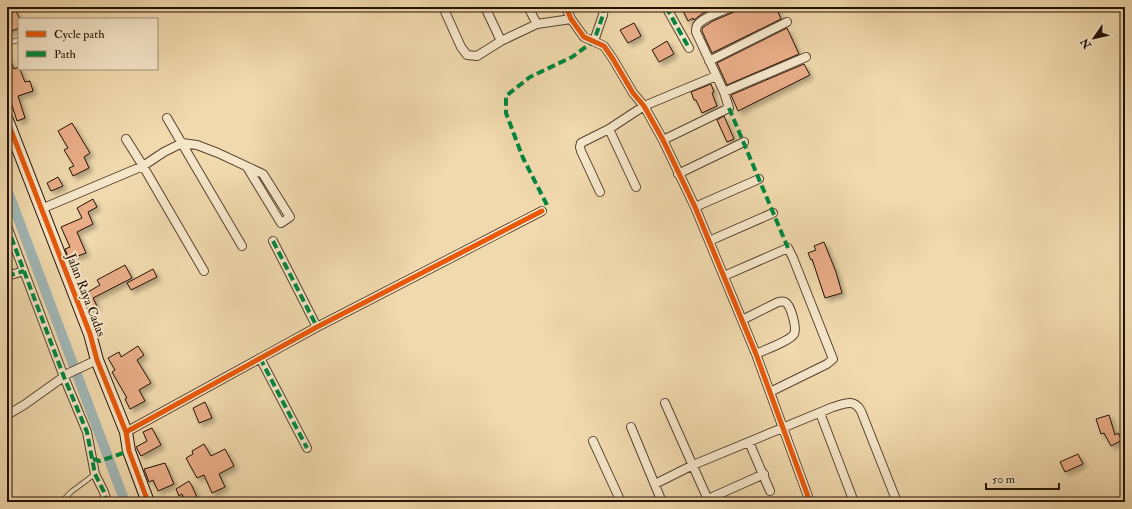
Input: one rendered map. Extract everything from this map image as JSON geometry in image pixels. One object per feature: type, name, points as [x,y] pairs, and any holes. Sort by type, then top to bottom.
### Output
[{"type":"street","points":[[443,7],[461,47],[467,55],[477,56],[501,41],[537,24],[571,19]]},
{"type":"street","points":[[485,7],[501,41]]},
{"type":"street","points":[[528,7],[537,24]]},
{"type":"street","points":[[566,7],[571,19],[584,37],[604,46],[633,93],[644,106],[663,140],[695,207],[756,354],[810,502]]},
{"type":"street","points":[[594,41],[603,15],[604,7]]},
{"type":"street","points":[[666,7],[688,48]]},
{"type":"street","points":[[663,140],[729,108],[724,92],[696,32],[696,27],[706,18],[732,7]]},
{"type":"street","points":[[709,61],[786,22]]},
{"type":"street","points":[[724,92],[806,57]]},
{"type":"street","points":[[600,192],[581,151],[581,143],[609,129],[644,106],[716,76]]},
{"type":"street","points":[[167,118],[242,246]]},
{"type":"street","name":"Jalan Raya Cadas","points":[[7,120],[90,334],[92,362],[126,432],[129,451],[148,502]]},
{"type":"street","points":[[609,129],[636,187]]},
{"type":"street","points":[[126,139],[204,271]]},
{"type":"street","points":[[678,174],[744,142]]},
{"type":"street","points":[[41,209],[143,166],[164,152],[182,143],[197,145],[218,153],[263,174],[290,217],[281,223],[247,167]]},
{"type":"street","points":[[695,207],[759,179]]},
{"type":"street","points":[[126,432],[317,327],[542,211]]},
{"type":"street","points":[[709,241],[774,213]]},
{"type":"street","points":[[7,226],[87,432],[95,474],[107,502]]},
{"type":"street","points":[[273,241],[317,327]]},
{"type":"street","points":[[724,276],[788,248],[793,258],[833,359],[827,364],[770,392]]},
{"type":"street","points":[[7,276],[24,271]]},
{"type":"street","points":[[742,320],[780,301],[784,302],[788,306],[794,319],[794,334],[781,343],[756,354]]},
{"type":"street","points":[[260,358],[307,448]]},
{"type":"street","points":[[7,415],[24,405],[66,375],[92,362]]},
{"type":"street","points":[[665,403],[708,501],[764,474]]},
{"type":"street","points":[[655,484],[693,465],[833,407],[850,403],[858,406],[861,411],[896,502]]},
{"type":"street","points":[[820,413],[854,502]]},
{"type":"street","points":[[631,427],[662,502]]},
{"type":"street","points":[[593,440],[621,502]]},
{"type":"street","points":[[750,442],[770,491]]},
{"type":"lane","points":[[7,43],[18,40]]},
{"type":"lane","points":[[61,502],[71,492],[95,474]]},
{"type":"building","points":[[681,7],[717,7],[703,13],[694,20],[693,18],[688,21]]},
{"type":"building","points":[[737,7],[776,7],[781,19],[712,53],[702,28],[713,21],[734,12]]},
{"type":"building","points":[[16,11],[19,18],[18,28],[7,33],[7,14]]},
{"type":"building","points":[[634,23],[641,36],[628,43],[620,30]]},
{"type":"building","points":[[787,28],[799,54],[727,85],[717,63]]},
{"type":"building","points":[[667,41],[674,54],[659,62],[652,50]]},
{"type":"building","points":[[7,54],[14,69],[18,67],[18,70],[20,70],[25,82],[30,81],[33,91],[18,96],[25,118],[17,121],[7,90]]},
{"type":"building","points":[[804,64],[810,75],[738,111],[731,95]]},
{"type":"building","points":[[711,84],[714,92],[712,93],[717,106],[702,113],[691,92]]},
{"type":"building","points":[[724,116],[734,139],[727,142],[717,120]]},
{"type":"building","points":[[72,123],[90,153],[84,157],[89,168],[73,176],[69,168],[74,166],[64,150],[68,148],[58,131]]},
{"type":"building","points":[[58,177],[63,186],[51,191],[47,183]]},
{"type":"building","points":[[93,199],[97,207],[88,212],[93,224],[77,232],[86,253],[75,257],[74,255],[68,257],[65,249],[70,247],[61,227],[82,218],[77,208]]},
{"type":"building","points":[[824,242],[836,272],[842,293],[825,298],[812,259],[811,260],[808,253],[816,250],[814,246]]},
{"type":"building","points":[[125,265],[132,278],[93,298],[97,306],[89,310],[83,295],[100,285],[97,280]]},
{"type":"building","points":[[153,269],[157,277],[131,290],[127,283]]},
{"type":"building","points":[[138,346],[144,355],[137,360],[151,383],[139,390],[145,401],[130,409],[125,399],[127,398],[112,372],[115,370],[108,358],[119,352],[121,357]]},
{"type":"building","points":[[205,402],[212,418],[199,423],[193,408]]},
{"type":"building","points":[[1109,415],[1115,435],[1118,433],[1122,440],[1111,446],[1104,433],[1101,434],[1096,419]]},
{"type":"building","points":[[152,428],[161,445],[141,456],[136,447],[147,441],[143,432]]},
{"type":"building","points":[[204,444],[211,456],[225,449],[234,466],[219,474],[225,487],[212,493],[204,475],[197,478],[186,458],[193,454],[192,451]]},
{"type":"building","points":[[1078,454],[1083,464],[1065,472],[1060,462]]},
{"type":"building","points":[[165,463],[174,484],[158,491],[153,480],[149,482],[144,469]]},
{"type":"building","points":[[189,481],[199,502],[186,502],[182,494],[179,496],[176,489]]},
{"type":"waterway","points":[[7,189],[125,502]]},
{"type":"marked path","points":[[539,213],[547,207],[546,203],[523,158],[506,113],[506,96],[530,77],[572,57],[594,41],[603,15],[604,7]]},
{"type":"marked path","points":[[666,7],[689,48]]},
{"type":"marked path","points":[[729,108],[788,248]]},
{"type":"marked path","points":[[7,226],[64,377],[87,432],[95,474],[107,502]]},
{"type":"marked path","points":[[273,241],[317,327]]},
{"type":"marked path","points":[[7,276],[24,271]]},
{"type":"marked path","points":[[260,358],[307,448]]},
{"type":"marked path","points":[[93,459],[100,461],[129,451]]},
{"type":"cycle path","points":[[566,7],[571,19],[584,37],[604,46],[633,93],[644,106],[663,140],[695,207],[756,354],[810,502]]},
{"type":"cycle path","points":[[7,120],[90,334],[97,360],[126,432],[129,451],[148,502]]},
{"type":"cycle path","points":[[126,432],[317,327],[542,211]]}]
